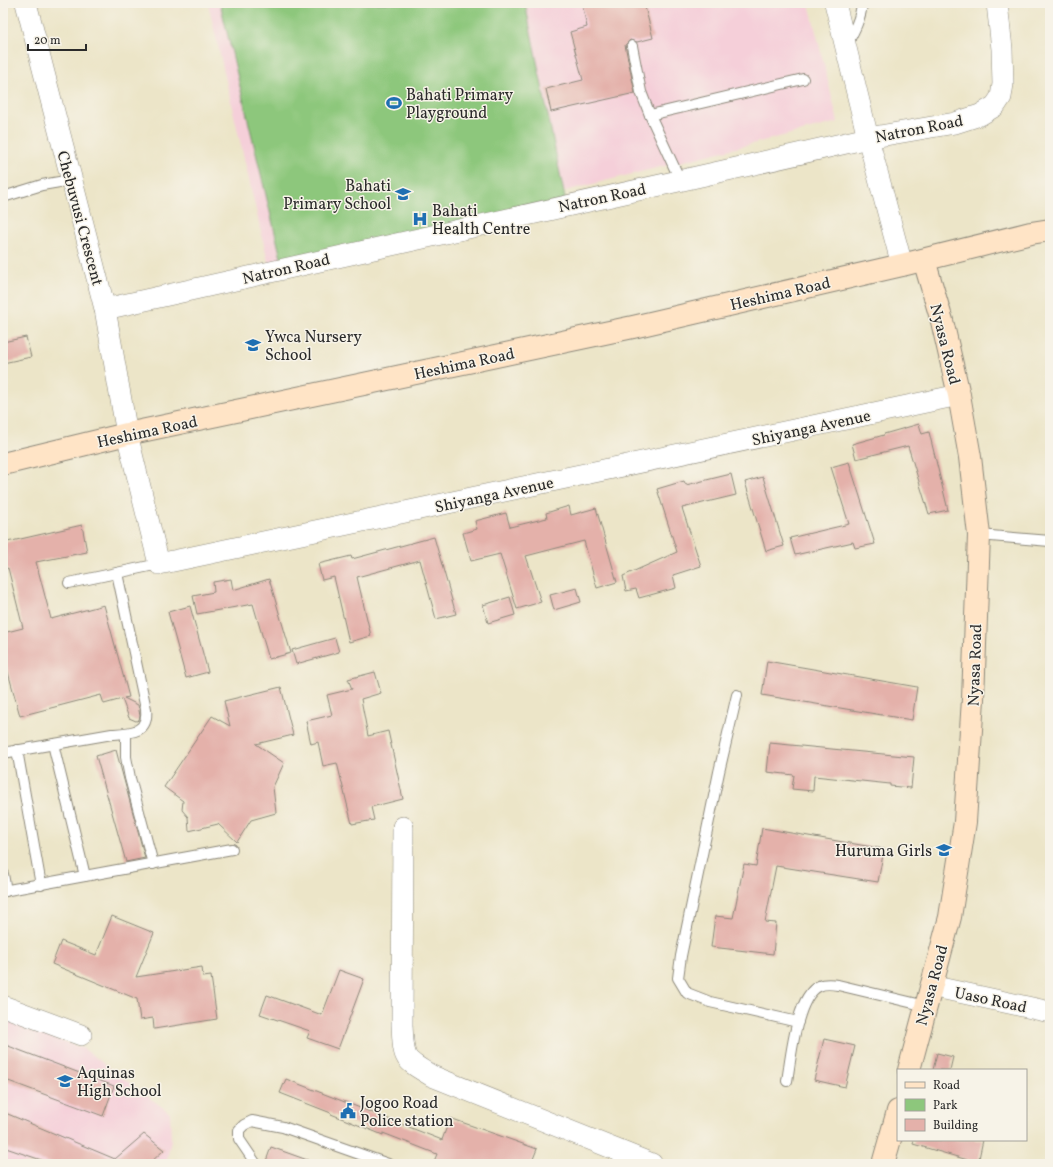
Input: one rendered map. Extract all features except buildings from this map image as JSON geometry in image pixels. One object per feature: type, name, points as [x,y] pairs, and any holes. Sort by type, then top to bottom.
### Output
[{"type":"street","name":"Chebuvusi Crescent","points":[[26,3],[105,308],[127,434]]},
{"type":"street","points":[[835,3],[868,138],[902,265]]},
{"type":"street","name":"Natron Road","points":[[105,308],[868,138],[955,123],[980,116],[995,106],[1001,97],[1003,84],[1002,49],[997,3]]},
{"type":"street","name":"Heshima Road","points":[[3,464],[127,434],[625,328],[924,260],[1031,233],[1050,230]]},
{"type":"street","name":"Nyasa Road","points":[[909,1069],[950,917],[965,822],[973,699],[979,535],[970,458],[959,395],[942,321],[924,260]]},
{"type":"street","name":"Shiyanga Avenue","points":[[159,564],[959,395]]},
{"type":"street","points":[[127,434],[159,564]]},
{"type":"street","points":[[403,827],[402,1025],[403,1052],[408,1061],[432,1076],[652,1164]]},
{"type":"street","name":"Uaso Road","points":[[928,996],[1050,1012]]},
{"type":"street","points":[[3,1006],[81,1035]]},
{"type":"street","points":[[883,1164],[897,1115]]},
{"type":"lane","points":[[846,47],[856,26],[862,3]]},
{"type":"lane","points":[[632,46],[641,92],[680,180]]},
{"type":"lane","points":[[650,115],[802,79]]},
{"type":"lane","points":[[3,197],[42,186],[71,180]]},
{"type":"lane","points":[[979,535],[1050,541]]},
{"type":"lane","points":[[69,583],[159,564]]},
{"type":"lane","points":[[3,752],[112,734],[126,734],[135,732],[141,728],[145,722],[146,712],[117,573]]},
{"type":"lane","points":[[737,695],[715,787],[681,956],[678,978],[687,993],[710,1002],[798,1022]]},
{"type":"lane","points":[[126,734],[126,757],[130,778],[153,864]]},
{"type":"lane","points":[[53,744],[85,876]]},
{"type":"lane","points":[[17,750],[41,884]]},
{"type":"lane","points":[[3,874],[4,891],[232,849]]},
{"type":"lane","points":[[787,1081],[800,1012],[805,1001],[819,986],[828,984],[928,996]]},
{"type":"lane","points":[[256,1164],[239,1139],[238,1130],[252,1121],[283,1127],[388,1164]]},
{"type":"shaded area","name":"Bahati Primary School","points":[[208,3],[809,3],[838,122],[269,266]]},
{"type":"shaded area","name":"Aquinas High School","points":[[3,1017],[84,1049],[170,1113],[171,1140],[166,1164],[3,1164]]},
{"type":"green space","name":"Bahati Primary Playground","points":[[220,3],[525,3],[566,203],[282,262]]},
{"type":"place","name":"Bahati Primary Playground","points":[[394,103]]},
{"type":"place","name":"Bahati Primary School","points":[[403,194]]},
{"type":"place","name":"Bahati Health Centre","points":[[420,219]]},
{"type":"place","name":"Ywca Nursery School","points":[[253,345]]},
{"type":"place","name":"Huruma Girls","points":[[944,850]]},
{"type":"place","name":"Aquinas High School","points":[[65,1081]]},
{"type":"place","name":"Jogoo Road Police station","points":[[348,1111]]}]
